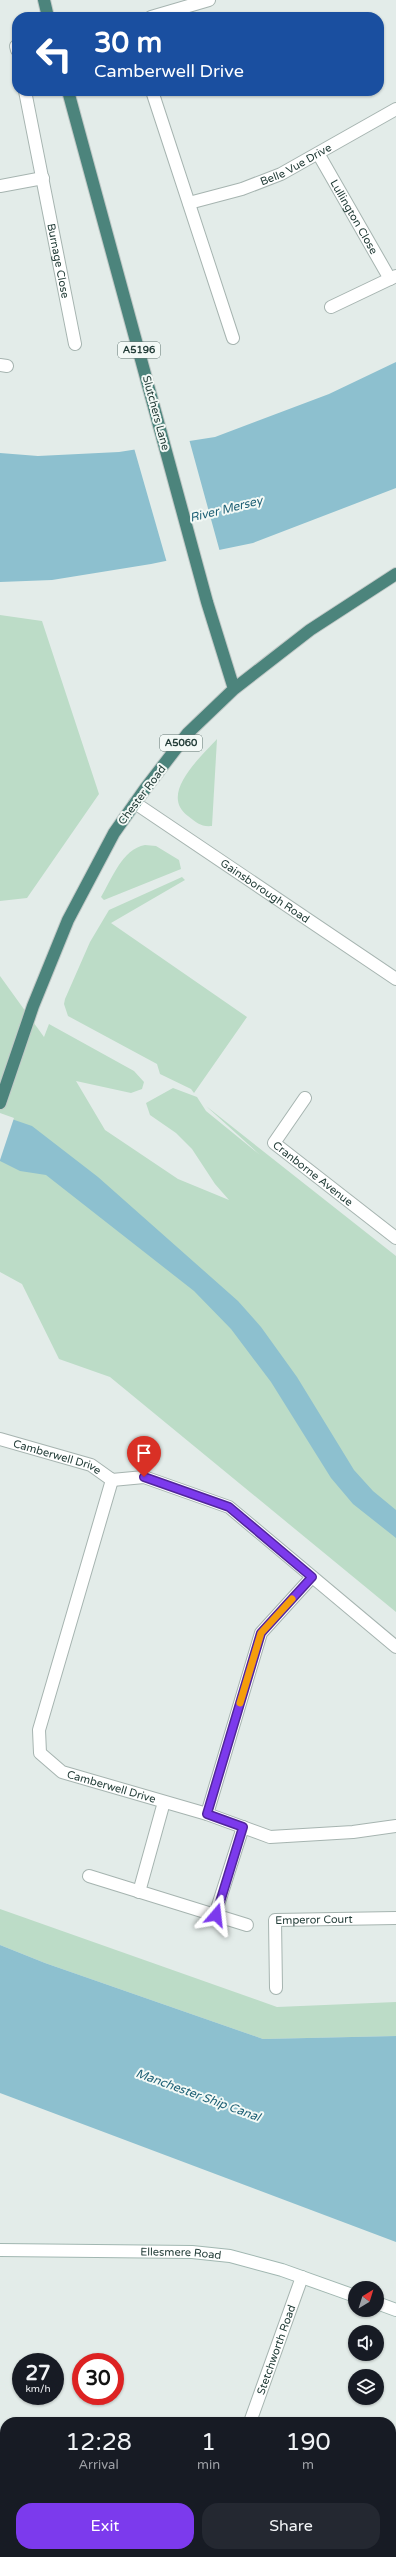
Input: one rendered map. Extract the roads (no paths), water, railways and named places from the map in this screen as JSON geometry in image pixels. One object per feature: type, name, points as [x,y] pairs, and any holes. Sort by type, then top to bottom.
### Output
[{"type":"highway","points":[[44,0],[47,12]]},
{"type":"highway","name":"Slutchers Lane","points":[[69,96],[199,572],[234,689]]},
{"type":"highway","name":"Chester Road","points":[[0,1103],[30,1015],[68,920],[99,858],[135,803],[188,733],[234,689],[310,630],[396,574]]},
{"type":"street","points":[[168,12],[209,0]]},
{"type":"street","name":"Burnage Close","points":[[26,96],[75,344]]},
{"type":"street","points":[[154,96],[233,338]]},
{"type":"street","name":"Belle Vue Drive","points":[[189,203],[242,189],[281,174],[319,155],[396,109]]},
{"type":"street","name":"Lullington Close","points":[[319,155],[393,278],[331,307]]},
{"type":"street","points":[[0,186],[43,178]]},
{"type":"street","name":"Gainsborough Road","points":[[135,803],[396,979]]},
{"type":"street","name":"Cranborne Avenue","points":[[305,1098],[274,1143],[396,1238]]},
{"type":"street","name":"Camberwell Drive","points":[[0,1439],[91,1465],[112,1480],[144,1477],[229,1507],[396,1647]]},
{"type":"street","name":"Camberwell Drive","points":[[112,1480],[40,1730],[40,1753],[62,1772],[207,1814],[270,1837],[353,1832],[396,1826]]},
{"type":"street","points":[[207,1814],[261,1633],[312,1577]]},
{"type":"street","points":[[139,1892],[164,1802]]},
{"type":"street","points":[[216,1915],[243,1827]]},
{"type":"street","points":[[89,1876],[247,1925]]},
{"type":"street","name":"Emperor Court","points":[[276,1988],[275,1920],[396,1918]]},
{"type":"street","name":"Ellesmere Road","points":[[0,2250],[213,2254],[247,2260],[348,2293]]},
{"type":"street","name":"Stetchworth Road","points":[[252,2417],[302,2277]]},
{"type":"street","points":[[384,2306],[396,2310]]},
{"type":"water","name":"River Mersey","points":[[396,362],[396,488],[253,543],[151,564],[52,580],[0,582],[0,453],[38,456],[119,452],[215,437],[329,394]]},
{"type":"water","points":[[0,1115],[32,1126],[98,1177],[238,1301],[261,1327],[297,1377],[354,1470],[373,1491],[396,1510],[396,1538],[353,1504],[331,1478],[271,1382],[231,1329],[194,1291],[46,1175],[20,1171],[0,1161]]},
{"type":"water","name":"Manchester Ship Canal","points":[[0,1945],[45,1963],[263,2039],[396,2036],[396,2242],[0,2093]]}]
